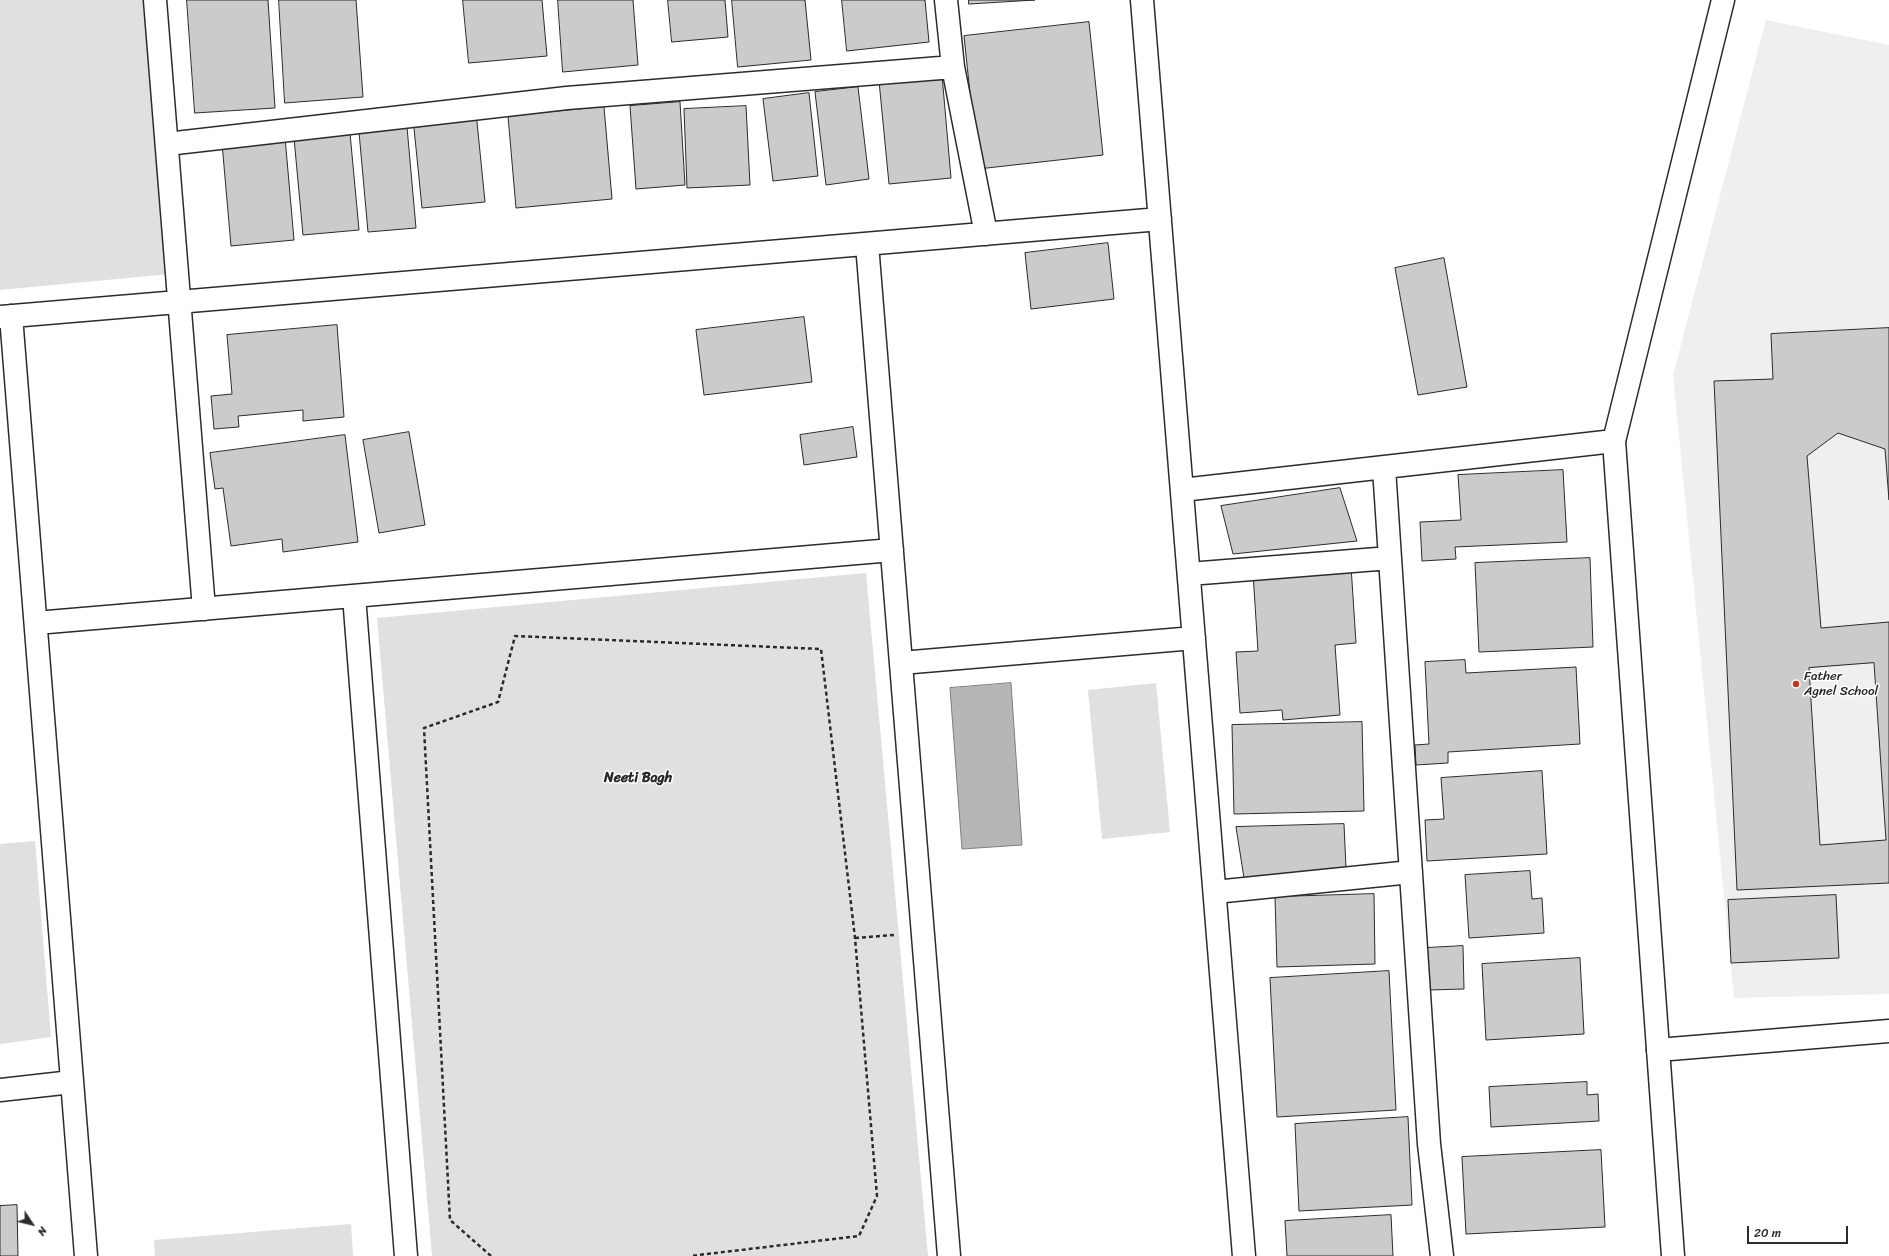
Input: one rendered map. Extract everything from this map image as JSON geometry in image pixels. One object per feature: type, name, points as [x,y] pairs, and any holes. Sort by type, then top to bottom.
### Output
[{"type":"street","points":[[155,0],[204,609]]},
{"type":"street","points":[[946,0],[953,67],[986,234]]},
{"type":"street","points":[[1142,0],[1244,1256]]},
{"type":"street","points":[[1673,1256],[1614,441],[1723,0]]},
{"type":"street","points":[[167,144],[567,98],[953,67]]},
{"type":"street","points":[[86,1256],[36,623],[6,316],[1160,219]]},
{"type":"street","points":[[867,244],[949,1256]]},
{"type":"street","points":[[1182,490],[1614,441]]},
{"type":"street","points":[[1384,468],[1429,1144],[1442,1256]]},
{"type":"street","points":[[36,623],[892,550]]},
{"type":"street","points":[[1189,574],[1390,558]]},
{"type":"street","points":[[354,596],[406,1256]]},
{"type":"street","points":[[901,663],[1194,638]]},
{"type":"street","points":[[1214,892],[1411,872]]},
{"type":"street","points":[[1658,1050],[1889,1031]]},
{"type":"street","points":[[0,1090],[72,1082]]},
{"type":"path","points":[[491,1256],[450,1220],[424,728],[498,702],[515,636],[821,650],[855,938],[877,1196],[859,1236],[690,1256]]},
{"type":"path","points":[[855,938],[923,933]]},
{"type":"shaded area","points":[[0,0],[143,0],[170,274],[0,290]]},
{"type":"shaded area","name":"Father Agnel School","points":[[1766,20],[1889,45],[1889,994],[1734,998],[1673,375]]},
{"type":"shaded area","points":[[866,573],[928,1256],[432,1256],[377,618]]},
{"type":"shaded area","points":[[1011,683],[1022,845],[962,849],[950,688]]},
{"type":"shaded area","points":[[1156,683],[1170,832],[1102,839],[1088,690]]},
{"type":"shaded area","points":[[35,841],[51,1037],[0,1044],[0,844]]},
{"type":"shaded area","points":[[351,1224],[353,1256],[155,1256],[154,1240]]},
{"type":"building","points":[[187,0],[268,0],[275,108],[195,113]]},
{"type":"building","points":[[279,0],[356,0],[363,97],[285,103]]},
{"type":"building","points":[[463,0],[542,0],[547,56],[469,63]]},
{"type":"building","points":[[558,0],[633,0],[638,65],[563,72]]},
{"type":"building","points":[[668,0],[725,0],[728,37],[672,42]]},
{"type":"building","points":[[732,0],[805,0],[811,60],[738,67]]},
{"type":"building","points":[[842,0],[925,0],[929,42],[847,51]]},
{"type":"building","points":[[969,0],[1035,0],[969,4]]},
{"type":"building","points":[[1089,22],[1103,155],[978,169],[964,36]]},
{"type":"building","points":[[942,75],[951,178],[889,184],[879,81]]},
{"type":"building","points":[[858,87],[869,179],[826,185],[815,92]]},
{"type":"building","points":[[809,93],[818,176],[773,181],[763,99]]},
{"type":"building","points":[[680,102],[685,185],[636,189],[630,106]]},
{"type":"building","points":[[746,106],[750,185],[687,188],[684,109]]},
{"type":"building","points":[[604,107],[612,199],[516,208],[508,116]]},
{"type":"building","points":[[476,112],[485,202],[422,208],[413,118]]},
{"type":"building","points":[[407,127],[416,228],[368,232],[359,132]]},
{"type":"building","points":[[350,133],[359,230],[303,235],[294,138]]},
{"type":"building","points":[[285,137],[294,240],[231,246],[222,143]]},
{"type":"building","points":[[1108,243],[1114,299],[1031,309],[1025,253]]},
{"type":"building","points":[[1444,258],[1467,387],[1418,395],[1395,268]]},
{"type":"building","points":[[804,317],[812,382],[704,395],[696,330]]},
{"type":"building","points":[[337,325],[344,417],[303,421],[303,410],[238,416],[239,427],[214,429],[211,396],[232,394],[227,335]]},
{"type":"building","points":[[1889,328],[1889,500],[1885,449],[1838,433],[1807,456],[1821,628],[1889,622],[1889,883],[1737,890],[1714,381],[1773,379],[1771,334]],"holes":[[[1874,663],[1886,840],[1820,845],[1809,668]]]},
{"type":"building","points":[[853,427],[857,457],[804,465],[800,435]]},
{"type":"building","points":[[409,432],[425,525],[379,533],[363,440]]},
{"type":"building","points":[[345,435],[358,542],[283,552],[282,539],[231,546],[223,488],[215,489],[210,453]]},
{"type":"building","points":[[1563,470],[1567,542],[1455,547],[1456,559],[1422,561],[1420,522],[1461,520],[1458,475]]},
{"type":"building","points":[[1340,488],[1357,541],[1233,554],[1221,506]]},
{"type":"building","points":[[1590,558],[1593,647],[1479,652],[1475,563]]},
{"type":"building","points":[[1351,566],[1356,643],[1335,645],[1340,715],[1283,720],[1282,710],[1240,713],[1236,652],[1258,651],[1253,573]]},
{"type":"building","points":[[1465,660],[1466,673],[1576,667],[1580,744],[1448,752],[1448,763],[1416,765],[1415,745],[1429,744],[1425,662]]},
{"type":"building","points":[[1362,722],[1364,811],[1234,814],[1232,725]]},
{"type":"building","points":[[1542,771],[1547,854],[1427,861],[1425,820],[1444,819],[1441,778]]},
{"type":"building","points":[[1344,824],[1346,868],[1244,878],[1236,827]]},
{"type":"building","points":[[1530,871],[1532,899],[1542,898],[1544,933],[1469,938],[1465,875]]},
{"type":"building","points":[[1374,894],[1375,964],[1277,967],[1275,897]]},
{"type":"building","points":[[1836,895],[1839,958],[1731,963],[1728,900]]},
{"type":"building","points":[[1463,946],[1464,989],[1428,990],[1426,948]]},
{"type":"building","points":[[1580,958],[1584,1034],[1486,1040],[1482,964]]},
{"type":"building","points":[[1389,971],[1396,1110],[1277,1117],[1270,978]]},
{"type":"building","points":[[1587,1082],[1587,1095],[1598,1094],[1599,1121],[1491,1127],[1489,1087]]},
{"type":"building","points":[[1408,1117],[1412,1205],[1299,1211],[1295,1124]]},
{"type":"building","points":[[1601,1150],[1605,1227],[1466,1234],[1462,1157]]},
{"type":"building","points":[[17,1205],[18,1256],[0,1256],[0,1206]]},
{"type":"building","points":[[1391,1215],[1393,1256],[1287,1256],[1285,1221]]},
{"type":"place","name":"Father Agnel School","points":[[1796,684]]},
{"type":"district","name":"Neeti Bagh","points":[[638,778]]}]
